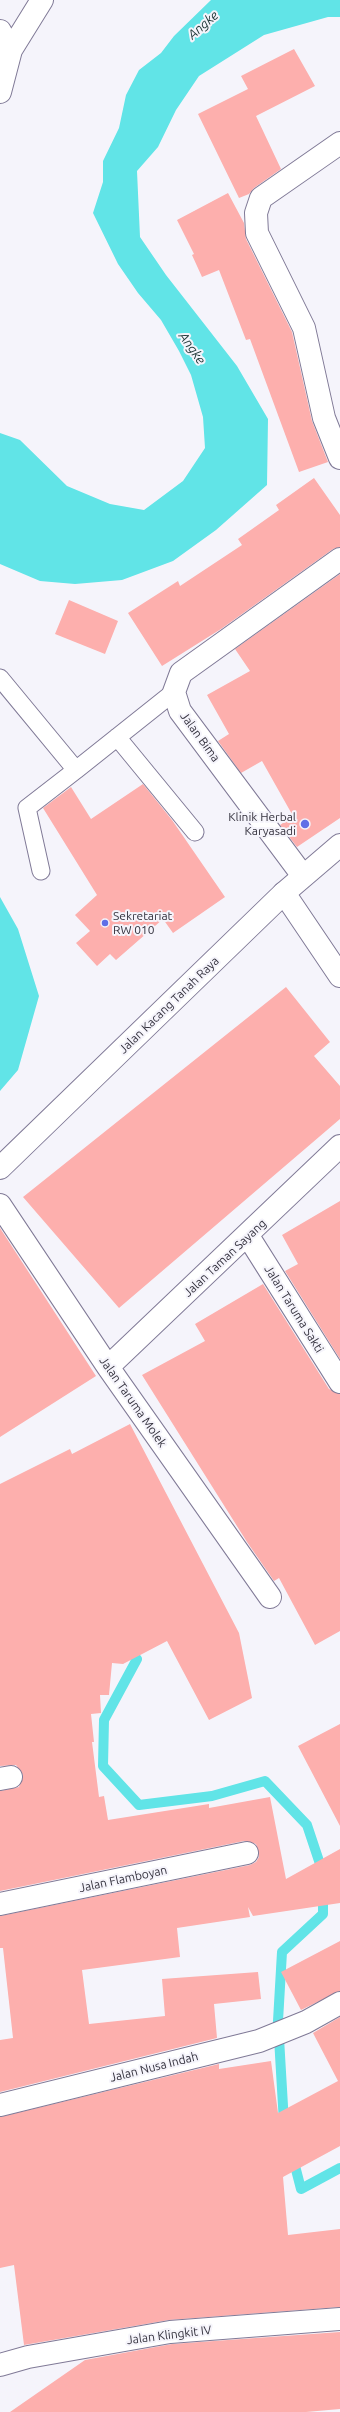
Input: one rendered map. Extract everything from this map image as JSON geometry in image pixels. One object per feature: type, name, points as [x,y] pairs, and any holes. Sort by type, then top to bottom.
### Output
[{"type":"street","points":[[0,92],[11,50],[42,0]]},
{"type":"street","points":[[0,31],[11,50]]},
{"type":"street","points":[[340,143],[261,198],[256,213],[257,233],[304,328],[324,418],[340,458]]},
{"type":"street","points":[[174,692],[181,673],[340,559]]},
{"type":"street","name":"Jalan Bima","points":[[174,692],[180,711],[303,876]]},
{"type":"street","name":"Jalan Kacang Tanah Raya","points":[[0,1168],[284,893],[340,845]]},
{"type":"street","points":[[284,893],[340,976]]},
{"type":"street","name":"Jalan Taman Sayang","points":[[108,1367],[248,1236],[340,1146]]},
{"type":"street","name":"Jalan Taruma Molek","points":[[0,1205],[108,1367],[270,1597]]},
{"type":"street","name":"Jalan Taruma Sakti","points":[[248,1236],[340,1382]]},
{"type":"street","name":"Jalan Flamboyan","points":[[0,1904],[247,1853]]},
{"type":"street","name":"Jalan Nusa Indah","points":[[0,2104],[259,2041],[306,2022],[340,2003]]},
{"type":"street","name":"Jalan Klingkit IV","points":[[0,2365],[28,2357],[170,2332],[340,2319]]},
{"type":"lane","points":[[0,678],[76,770]]},
{"type":"lane","points":[[41,871],[27,808],[174,692]]},
{"type":"lane","points":[[117,738],[195,832]]},
{"type":"water","name":"Angke","points":[[211,0],[340,0],[340,17],[328,17],[264,35],[199,76],[176,110],[158,147],[137,171],[140,237],[166,275],[237,366],[268,419],[267,485],[216,530],[173,561],[122,580],[75,584],[40,581],[0,564],[0,433],[20,440],[67,486],[110,504],[144,510],[183,481],[205,448],[203,417],[191,375],[161,320],[138,293],[118,264],[93,213],[103,182],[103,161],[119,128],[126,95],[139,70],[161,53],[174,36]]},
{"type":"water","points":[[0,897],[18,929],[39,996],[18,1070],[0,1091]]},
{"type":"building","points":[[294,49],[315,86],[256,116],[281,169],[254,188],[249,194],[239,198],[198,114],[248,89],[241,76]]},
{"type":"building","points":[[228,193],[244,223],[246,239],[292,332],[312,421],[328,462],[299,472],[250,339],[246,340],[219,270],[202,277],[192,255],[194,254],[177,220]]},
{"type":"building","points":[[314,478],[340,515],[340,547],[333,549],[221,629],[162,666],[128,613],[178,581],[180,586],[242,545],[238,539],[279,510],[276,505]]},
{"type":"building","points":[[340,574],[340,818],[297,847],[280,825],[293,816],[262,761],[241,773],[218,741],[229,734],[207,695],[250,671],[235,649]]},
{"type":"building","points":[[69,600],[118,621],[105,654],[55,634]]},
{"type":"building","points":[[143,784],[172,820],[225,897],[173,933],[163,919],[116,960],[110,954],[97,966],[76,943],[90,931],[75,915],[97,895],[43,808],[71,787],[91,819]]},
{"type":"building","points":[[286,987],[330,1042],[314,1056],[340,1086],[340,1119],[119,1308],[23,1197]]},
{"type":"building","points":[[340,1201],[340,1359],[285,1271],[298,1264],[282,1235]]},
{"type":"building","points":[[0,1228],[96,1376],[0,1437]]},
{"type":"building","points":[[263,1284],[329,1389],[340,1394],[340,1631],[315,1645],[279,1578],[274,1581],[247,1542],[142,1375],[205,1341],[195,1324]]},
{"type":"building","points":[[130,1424],[239,1633],[252,1698],[209,1720],[167,1641],[123,1664],[112,1663],[109,1695],[100,1695],[101,1713],[91,1714],[94,1742],[92,1742],[99,1797],[104,1796],[108,1820],[209,1804],[209,1808],[270,1797],[286,1879],[340,1849],[340,1903],[253,1916],[248,1907],[250,1917],[177,1928],[180,1957],[82,1970],[89,2024],[165,2016],[162,1979],[258,1972],[261,1999],[214,2004],[217,2038],[0,2092],[0,2040],[13,2038],[3,1948],[0,1948],[0,1916],[250,1865],[256,1862],[259,1857],[256,1844],[244,1841],[0,1891],[0,1791],[19,1787],[23,1775],[16,1765],[0,1766],[0,1484],[70,1449],[72,1454]]},
{"type":"building","points":[[340,1724],[340,1826],[298,1746]]},
{"type":"building","points":[[340,1941],[340,1991],[301,2010],[281,1972]]},
{"type":"building","points":[[340,2017],[340,2146],[283,2177],[288,2235],[340,2229],[340,2307],[169,2320],[24,2345],[14,2265],[0,2268],[0,2117],[219,2064],[219,2069],[271,2061],[278,2113],[338,2081],[313,2033]]},
{"type":"building","points":[[340,2332],[340,2409],[306,2412],[10,2412],[85,2360],[172,2344]]},
{"type":"waterway","points":[[127,1648],[137,1659],[104,1720],[103,1766],[139,1805],[212,1796],[265,1781],[307,1825],[323,1873]]},
{"type":"waterway","points":[[284,2123],[278,2021],[282,1952],[323,1914],[323,1893]]},
{"type":"waterway","points":[[293,2158],[301,2189],[340,2168]]},
{"type":"place","name":"Klinik Herbal Karyasadi","points":[[305,824]]},
{"type":"place","name":"Sekretariat RW 010","points":[[105,923]]}]
